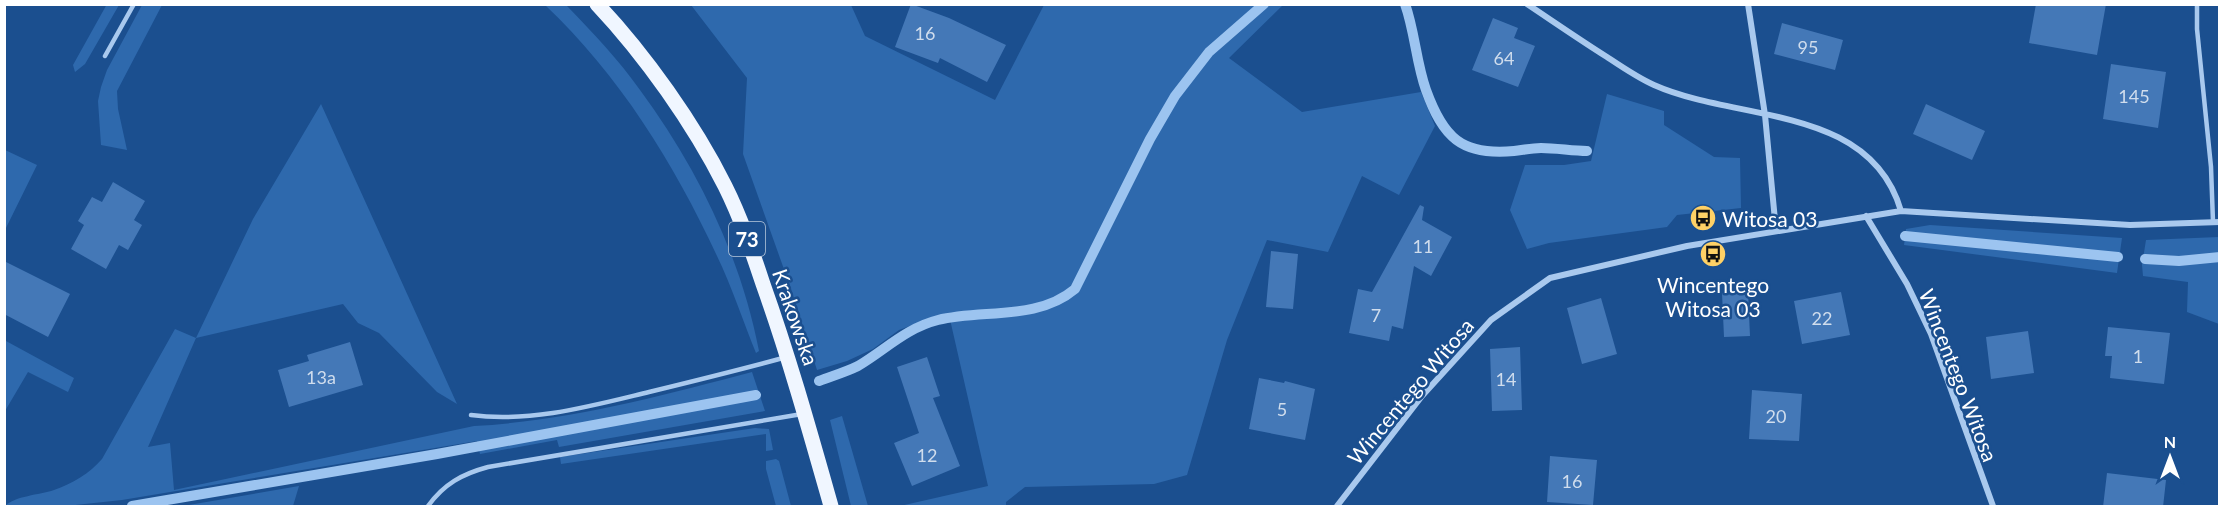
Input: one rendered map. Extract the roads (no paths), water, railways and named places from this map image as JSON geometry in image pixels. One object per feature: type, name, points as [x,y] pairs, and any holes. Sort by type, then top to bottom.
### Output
[{"type":"main road","name":"Krakowska","points":[[597,4],[652,71],[710,157],[739,217],[789,357],[831,507]]},
{"type":"street","points":[[1527,4],[1653,85],[1702,101],[1819,128],[1843,138],[1875,165],[1896,195],[1901,212]]},
{"type":"street","points":[[1748,4],[1765,115],[1776,231]]},
{"type":"street","points":[[1866,216],[1901,212],[2130,225],[2216,222]]},
{"type":"street","name":"Wincentego Witosa","points":[[1337,507],[1422,396],[1491,320],[1550,278],[1687,246],[1866,216],[1907,284],[1931,334],[1993,507]]},
{"type":"lane","points":[[105,56],[134,4]]},
{"type":"lane","points":[[2197,4],[2197,29],[2216,222]]},
{"type":"lane","points":[[471,414],[491,417],[527,417],[609,401],[789,357]]},
{"type":"lane","points":[[428,507],[453,480],[488,467],[805,413]]},
{"type":"waterway","points":[[819,381],[858,366],[906,334],[926,324],[955,317],[1027,310],[1044,306],[1075,289],[1150,139],[1175,96],[1209,52],[1264,4]]},
{"type":"waterway","points":[[1405,4],[1426,90],[1439,120],[1456,140],[1480,150],[1496,152],[1541,148],[1587,151]]},
{"type":"waterway","points":[[1905,236],[2118,257]]},
{"type":"waterway","points":[[2145,259],[2179,261],[2220,257]]},
{"type":"waterway","points":[[132,506],[437,454],[756,395]]},
{"type":"place","name":"Witosa 03","points":[[1703,218]]},
{"type":"place","name":"Wincentego Witosa 03","points":[[1713,254]]}]
